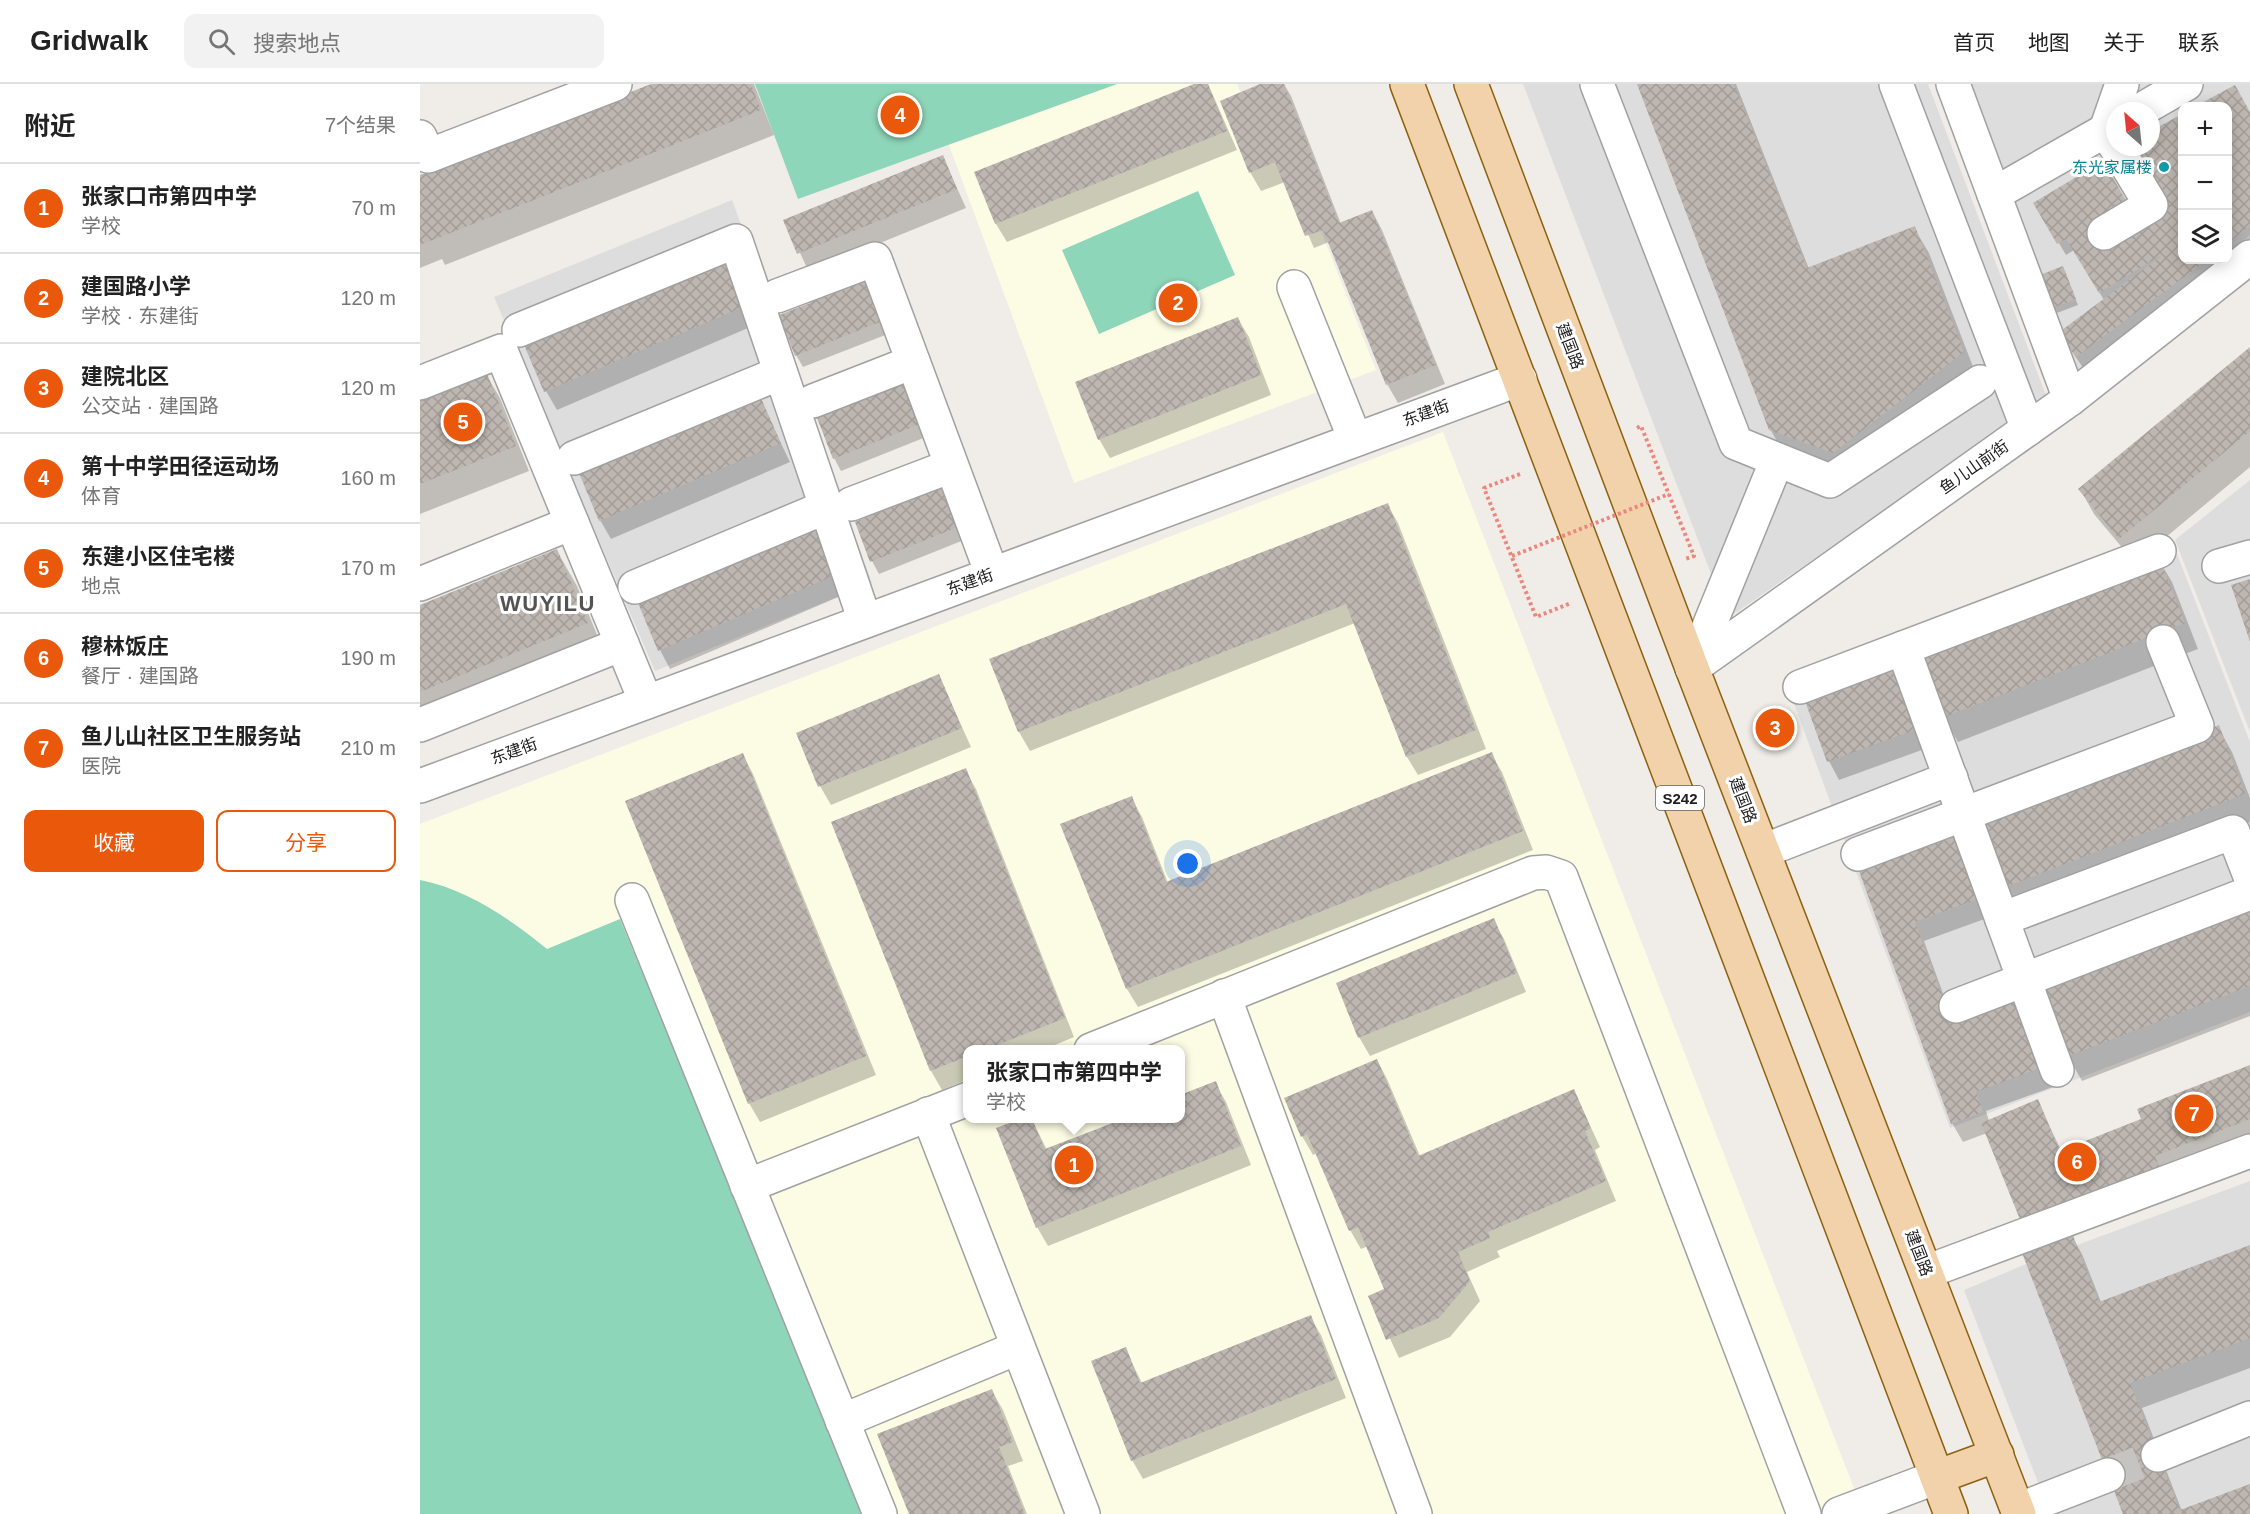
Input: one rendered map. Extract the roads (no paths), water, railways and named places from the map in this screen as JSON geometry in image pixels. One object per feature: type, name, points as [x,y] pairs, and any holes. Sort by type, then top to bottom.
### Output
[{"type":"main road","name":"S242","points":[[1407,84],[1951,1514]]},
{"type":"main road","name":"建国路","points":[[1471,84],[1692,668],[1996,1455],[2015,1513]]},
{"type":"main road","points":[[1937,1477],[1996,1455]]},
{"type":"street","points":[[420,136],[428,156],[615,84]]},
{"type":"street","points":[[1598,84],[1736,443],[1830,481],[1980,382]]},
{"type":"street","points":[[1896,84],[2028,429]]},
{"type":"street","points":[[1953,84],[2070,399]]},
{"type":"street","points":[[2119,102],[2122,84]]},
{"type":"street","points":[[2155,102],[2186,84]]},
{"type":"street","points":[[1994,194],[2106,140]]},
{"type":"street","points":[[2104,233],[2151,205],[2124,156]]},
{"type":"street","points":[[519,330],[736,241],[780,373],[839,506],[865,621]]},
{"type":"street","name":"鱼儿山前街","points":[[1692,668],[2070,399],[2250,257]]},
{"type":"street","points":[[777,296],[875,259],[992,574]]},
{"type":"street","points":[[1294,287],[1355,439]]},
{"type":"street","points":[[420,383],[501,351],[646,702]]},
{"type":"street","points":[[813,401],[913,362]]},
{"type":"street","points":[[574,458],[780,373]]},
{"type":"street","name":"东建街","points":[[420,786],[1520,379]]},
{"type":"street","points":[[1692,668],[1777,460]]},
{"type":"street","points":[[635,587],[839,506],[951,466]]},
{"type":"street","points":[[420,584],[572,523]]},
{"type":"street","points":[[1800,687],[2159,551]]},
{"type":"street","points":[[2219,566],[2250,557]]},
{"type":"street","points":[[1858,854],[2196,726],[2163,642]]},
{"type":"street","points":[[420,725],[622,644]]},
{"type":"street","points":[[1903,648],[2057,1070]]},
{"type":"street","points":[[1763,850],[1952,778]]},
{"type":"street","points":[[2002,920],[2233,832],[2250,876]]},
{"type":"street","points":[[1102,1045],[1533,873],[1546,872],[1562,877],[1804,1514]]},
{"type":"street","points":[[1956,1006],[2250,893]]},
{"type":"street","points":[[632,900],[880,1514]]},
{"type":"street","points":[[1224,996],[1415,1514]]},
{"type":"street","points":[[747,1186],[963,1101]]},
{"type":"street","points":[[928,1114],[1083,1514]]},
{"type":"street","points":[[1926,1272],[2250,1151]]},
{"type":"street","points":[[842,1421],[1017,1348]]},
{"type":"street","points":[[2158,1455],[2250,1418]]},
{"type":"street","points":[[2015,1513],[2108,1475]]},
{"type":"street","points":[[1839,1514],[1937,1477]]},
{"type":"tunnel","points":[[2108,1475],[2158,1455]]},
{"type":"place","name":"第十中学田径运动场","points":[[900,115]]},
{"type":"place","name":"东光家属楼","points":[[2164,167]]},
{"type":"place","name":"建国路小学","points":[[1178,303]]},
{"type":"place","name":"东建小区住宅楼","points":[[463,422]]},
{"type":"place","name":"建院北区","points":[[1775,728]]},
{"type":"place","name":"鱼儿山社区卫生服务站","points":[[2194,1114]]},
{"type":"place","name":"穆林饭庄","points":[[2077,1162]]},
{"type":"place","name":"张家口市第四中学","points":[[1074,1165]]},
{"type":"district","name":"WUYILU","points":[[548,603]]}]
